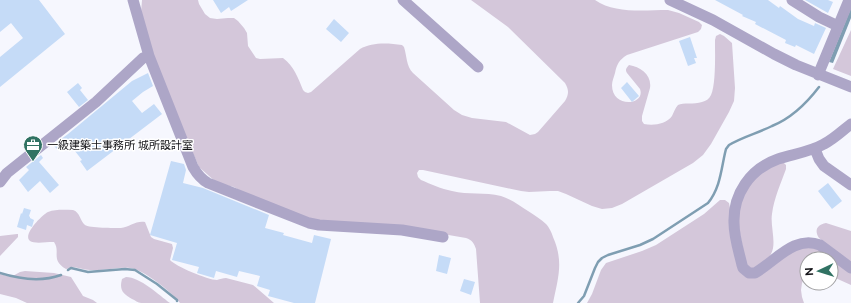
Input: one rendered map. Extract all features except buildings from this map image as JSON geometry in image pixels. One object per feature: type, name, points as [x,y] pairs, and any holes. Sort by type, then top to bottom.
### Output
[{"type":"street","points":[[133,0],[149,56],[193,167],[202,179],[208,183],[314,224],[402,230],[444,237]]},
{"type":"street","points":[[403,0],[478,67]]},
{"type":"street","points":[[670,0],[713,20],[785,60],[851,88]]},
{"type":"street","points":[[792,0],[819,17],[838,26]]},
{"type":"street","points":[[818,75],[848,0]]},
{"type":"street","points":[[0,164],[4,178],[96,102],[143,58],[149,56]]},
{"type":"street","points":[[851,124],[831,140],[815,148],[779,159],[757,170],[748,179],[742,189],[734,212],[734,225],[742,265],[749,273],[755,273],[795,245],[810,242],[816,243],[825,248],[851,268]]},
{"type":"street","points":[[815,148],[824,166],[851,185]]},
{"type":"shaded area","points":[[142,0],[198,0],[205,14],[210,18],[234,18],[247,33],[248,46],[256,58],[283,58],[293,68],[303,90],[308,93],[360,49],[375,44],[402,45],[404,47],[408,64],[413,73],[454,110],[462,115],[472,118],[506,122],[530,135],[538,132],[565,101],[568,92],[566,85],[508,27],[471,0],[595,0],[611,7],[621,9],[640,11],[668,10],[699,22],[702,25],[701,29],[698,32],[627,55],[619,62],[617,67],[612,84],[613,93],[622,101],[634,101],[641,94],[640,89],[626,72],[626,69],[629,65],[645,72],[649,79],[650,88],[642,121],[644,124],[652,125],[663,123],[669,119],[677,106],[680,104],[699,103],[708,99],[713,90],[714,84],[715,40],[716,36],[720,34],[732,43],[735,88],[734,101],[711,144],[703,155],[693,163],[622,204],[612,208],[602,209],[592,206],[558,191],[521,191],[419,170],[417,173],[421,180],[444,189],[464,193],[489,194],[508,199],[542,220],[551,232],[556,246],[559,262],[558,278],[553,303],[480,303],[476,249],[472,242],[466,238],[402,227],[314,222],[247,195],[234,187],[217,183],[199,167],[151,55],[141,13]]},
{"type":"shaded area","points":[[851,30],[851,76],[833,69]]},
{"type":"shaded area","points":[[783,162],[786,165],[786,169],[776,196],[772,214],[773,250],[768,259],[752,269],[746,264],[738,224],[740,202],[751,181],[769,167]]},
{"type":"shaded area","points":[[720,200],[725,200],[729,203],[743,274],[797,249],[815,247],[821,251],[799,251],[799,291],[801,291],[804,303],[587,303],[601,270],[606,263],[656,245],[704,214]]},
{"type":"shaded area","points":[[57,210],[73,210],[77,213],[85,225],[91,227],[121,228],[139,222],[145,222],[151,237],[172,244],[173,248],[170,260],[173,263],[207,278],[217,280],[226,278],[253,285],[274,303],[180,303],[171,293],[157,282],[136,269],[125,268],[85,270],[72,267],[66,269],[58,262],[57,249],[54,242],[37,243],[30,241],[28,238],[34,225],[48,212]]},
{"type":"shaded area","points":[[826,223],[851,231],[851,263],[839,254],[839,251],[836,251],[819,238],[817,228]]},
{"type":"shaded area","points":[[18,234],[18,237],[0,256],[0,236]]},
{"type":"shaded area","points":[[839,264],[851,273],[851,285],[839,280]]},
{"type":"shaded area","points":[[25,271],[54,273],[71,277],[83,296],[97,303],[27,303],[16,298],[0,294],[0,274],[11,277]]},
{"type":"shaded area","points":[[126,277],[143,283],[170,303],[140,303],[129,297],[121,289],[122,279]]},
{"type":"water","points":[[851,8],[851,18],[833,63],[829,62]]},
{"type":"waterway","points":[[578,303],[584,296],[595,268],[602,258],[653,239],[708,203],[718,185],[726,149],[729,145],[786,119],[804,105],[819,87]]},
{"type":"waterway","points":[[68,270],[71,268],[88,272],[125,269],[135,270],[157,284],[177,301]]},
{"type":"waterway","points":[[0,273],[30,279],[61,275]]},
{"type":"place","name":"一級建築士事務所 城所設計室","points":[[33,162]]}]
